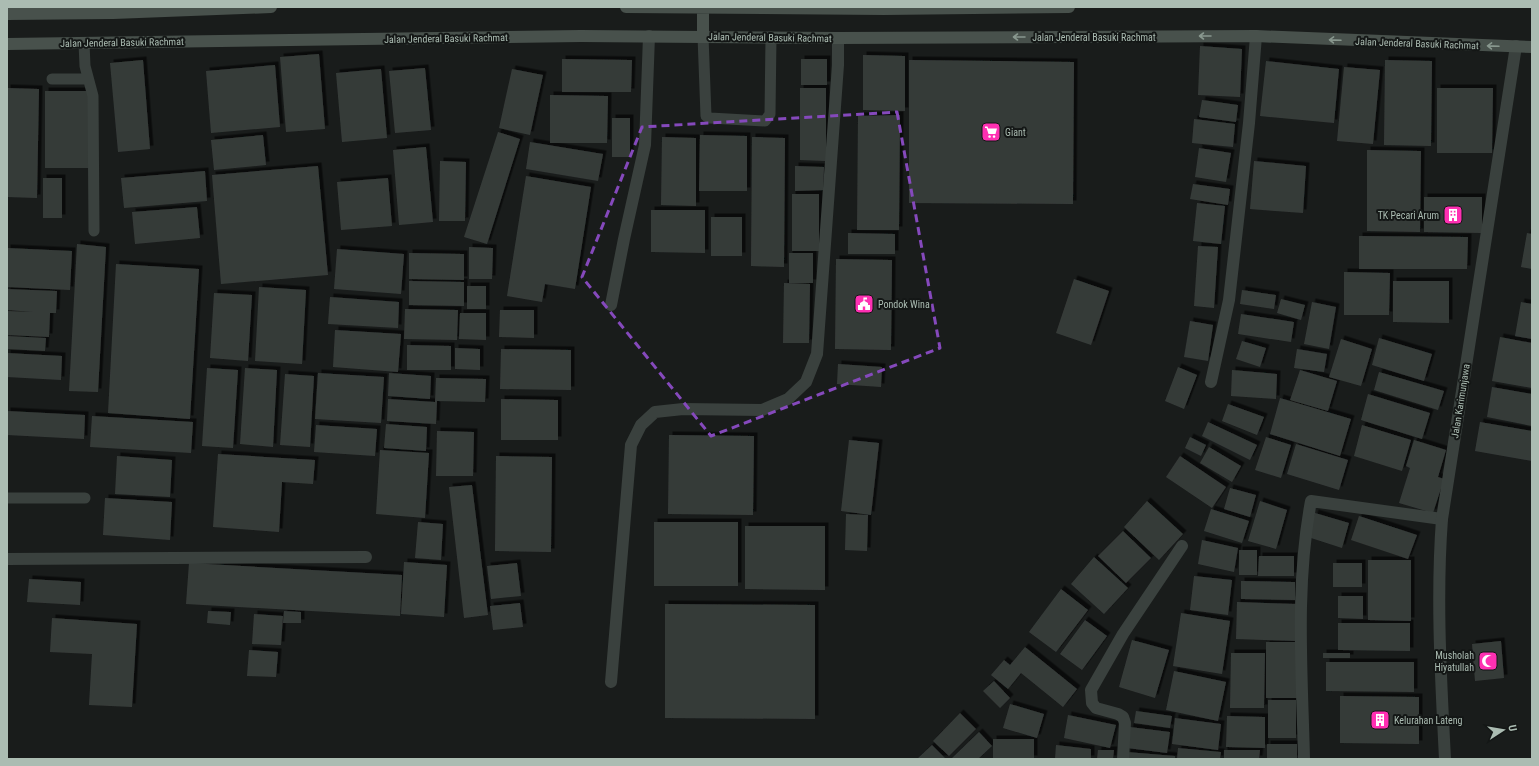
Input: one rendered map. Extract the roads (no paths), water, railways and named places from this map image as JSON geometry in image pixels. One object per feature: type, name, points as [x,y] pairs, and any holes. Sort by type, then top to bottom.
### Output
[{"type":"main road","points":[[7,14],[113,13],[271,7]]},
{"type":"main road","points":[[626,7],[1069,7]]},
{"type":"main road","points":[[703,8],[703,36]]},
{"type":"main road","name":"Jalan Jenderal Basuki Rachmat","points":[[7,44],[649,36],[838,38],[1256,36],[1532,47]]},
{"type":"street","points":[[611,305],[645,145],[649,36]]},
{"type":"street","points":[[1211,382],[1229,300],[1249,123],[1256,36]]},
{"type":"street","points":[[611,682],[631,445],[641,425],[655,412],[683,409],[762,410],[788,399],[806,382],[817,354],[838,65],[838,38]]},
{"type":"street","name":"Jalan Karimunjawa","points":[[1445,759],[1439,608],[1439,561],[1442,519],[1516,46]]},
{"type":"street","points":[[1304,759],[1301,584],[1305,535],[1311,501],[1442,519]]},
{"type":"street","points":[[1123,759],[1125,723],[1123,717],[1118,714],[1096,708],[1092,703],[1091,690],[1123,634],[1182,546]]},
{"type":"street","points":[[7,559],[366,557]]},
{"type":"lane","points":[[703,36],[706,116],[710,118],[765,121],[770,114],[771,37]]},
{"type":"lane","points":[[84,43],[87,79],[93,96],[94,232]]},
{"type":"lane","points":[[52,79],[87,79]]},
{"type":"lane","points":[[7,498],[85,498]]},
{"type":"place","name":"Giant","points":[[991,132]]},
{"type":"place","name":"TK Pecari Arum","points":[[1453,215]]},
{"type":"place","name":"Pondok Wina","points":[[864,304]]},
{"type":"place","name":"Musholah Hiyatullah","points":[[1488,661]]},
{"type":"place","name":"Kelurahan Lateng","points":[[1380,720]]}]
